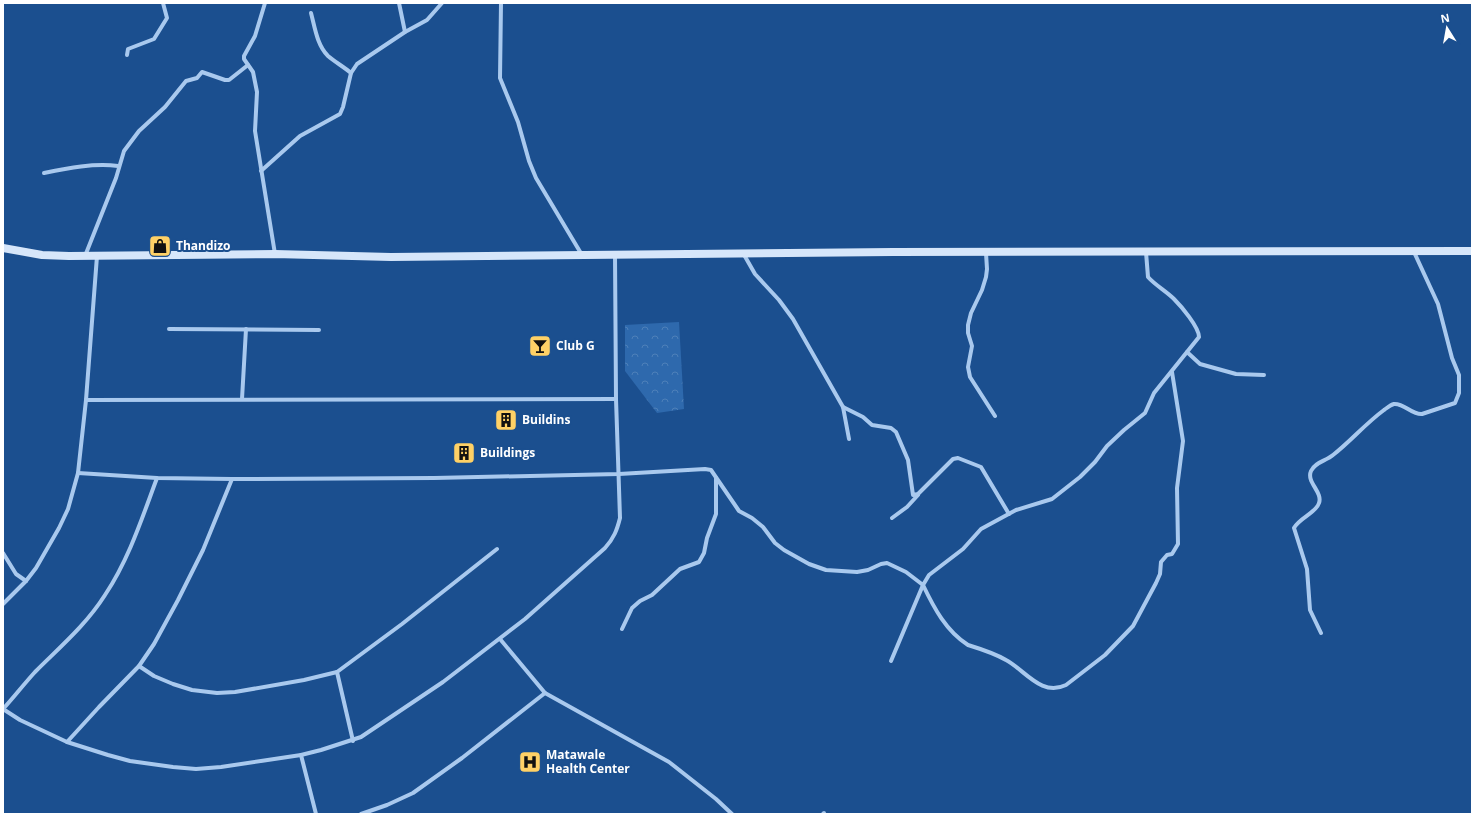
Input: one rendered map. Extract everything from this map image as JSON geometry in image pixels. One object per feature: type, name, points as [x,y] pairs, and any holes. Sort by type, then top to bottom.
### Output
[{"type":"main road","points":[[3,248],[42,255],[85,256],[275,254],[391,257],[743,253],[1472,251]]},
{"type":"street","points":[[127,55],[128,49],[154,39],[159,32],[167,18],[163,3]]},
{"type":"street","points":[[265,3],[255,36],[244,56],[244,59],[252,72],[257,92],[256,131],[275,254]]},
{"type":"street","points":[[399,3],[405,32]]},
{"type":"street","points":[[261,171],[300,136],[340,114],[351,73],[357,64],[405,32],[427,20],[442,3]]},
{"type":"street","points":[[501,3],[500,78],[503,89],[518,122],[529,161],[536,178],[583,256]]},
{"type":"street","points":[[311,13],[317,38],[322,49],[351,73]]},
{"type":"street","points":[[85,256],[116,178],[118,166],[124,151],[139,131],[165,107],[186,81],[197,78],[202,72],[229,80],[248,65]]},
{"type":"street","points":[[44,174],[66,168],[107,165],[118,166]]},
{"type":"street","points":[[1320,633],[1310,610],[1307,569],[1294,528],[1296,524],[1317,507],[1320,502],[1319,496],[1311,480],[1310,475],[1312,470],[1315,466],[1335,454],[1366,423],[1389,406],[1397,404],[1417,414],[1422,414],[1455,403],[1459,393],[1459,375],[1452,358],[1438,304],[1414,251]]},
{"type":"street","points":[[986,252],[986,277],[982,290],[971,313],[968,325],[968,333],[972,346],[968,367],[970,377],[995,416]]},
{"type":"street","points":[[891,661],[923,585],[929,576],[963,549],[981,529],[1008,514],[1052,499],[1080,477],[1095,462],[1107,446],[1145,413],[1154,393],[1199,337],[1198,332],[1189,316],[1174,299],[1148,277],[1146,252]]},
{"type":"street","points":[[743,253],[755,274],[779,300],[793,319],[843,407],[849,439]]},
{"type":"street","points":[[157,478],[136,534],[121,568],[105,596],[85,622],[35,673],[3,709],[20,720],[67,742],[108,756],[130,761],[173,767],[196,769],[221,767],[301,755],[353,741],[371,732],[405,709],[500,639],[606,548],[614,539],[620,518],[616,399],[615,255]]},
{"type":"street","points":[[3,604],[26,581],[44,554],[68,509],[78,473],[86,400],[97,256]]},
{"type":"street","points":[[169,329],[319,330]]},
{"type":"street","points":[[242,399],[246,329]]},
{"type":"street","points":[[1187,352],[1196,362],[1207,366],[1236,374],[1264,376]]},
{"type":"street","points":[[78,473],[157,478],[232,479],[441,478],[619,474],[705,469],[711,470],[739,511],[752,518],[763,527],[775,543],[784,550],[809,564],[826,570],[857,572],[868,570],[887,563],[906,572],[923,585],[939,616],[962,641],[968,645],[1007,660],[1035,682],[1046,687],[1060,688],[1082,674],[1105,655],[1133,626],[1160,574],[1161,562],[1167,555],[1172,554],[1178,544],[1176,498],[1183,441],[1172,372]]},
{"type":"street","points":[[86,400],[616,399]]},
{"type":"street","points":[[843,407],[863,417],[872,425],[891,428],[896,432],[908,460],[912,493],[915,495],[918,494]]},
{"type":"street","points":[[892,518],[907,507],[953,459],[958,458],[981,468],[1008,514]]},
{"type":"street","points":[[622,629],[632,608],[640,601],[652,595],[680,570],[699,562],[704,552],[707,538],[716,514],[716,477]]},
{"type":"street","points":[[67,742],[99,706],[139,666],[178,600],[203,550],[232,479]]},
{"type":"street","points":[[139,666],[154,676],[173,684],[192,690],[217,693],[235,692],[304,680],[337,672],[402,624],[497,549]]},
{"type":"street","points":[[3,553],[16,574],[26,581]]},
{"type":"street","points":[[500,639],[545,693],[669,762],[716,799],[732,814]]},
{"type":"street","points":[[337,672],[353,741]]},
{"type":"street","points":[[361,814],[394,803],[412,793],[462,758],[545,693]]},
{"type":"street","points":[[301,755],[316,814]]},
{"type":"green space","points":[[679,322],[684,409],[657,413],[625,371],[625,325]]},
{"type":"place","name":"Thandizo","points":[[160,246]]},
{"type":"place","name":"Club G","points":[[540,346]]},
{"type":"place","name":"Buildins","points":[[506,420]]},
{"type":"place","name":"Buildings","points":[[464,453]]},
{"type":"place","name":"Matawale Health Center","points":[[530,762]]}]
